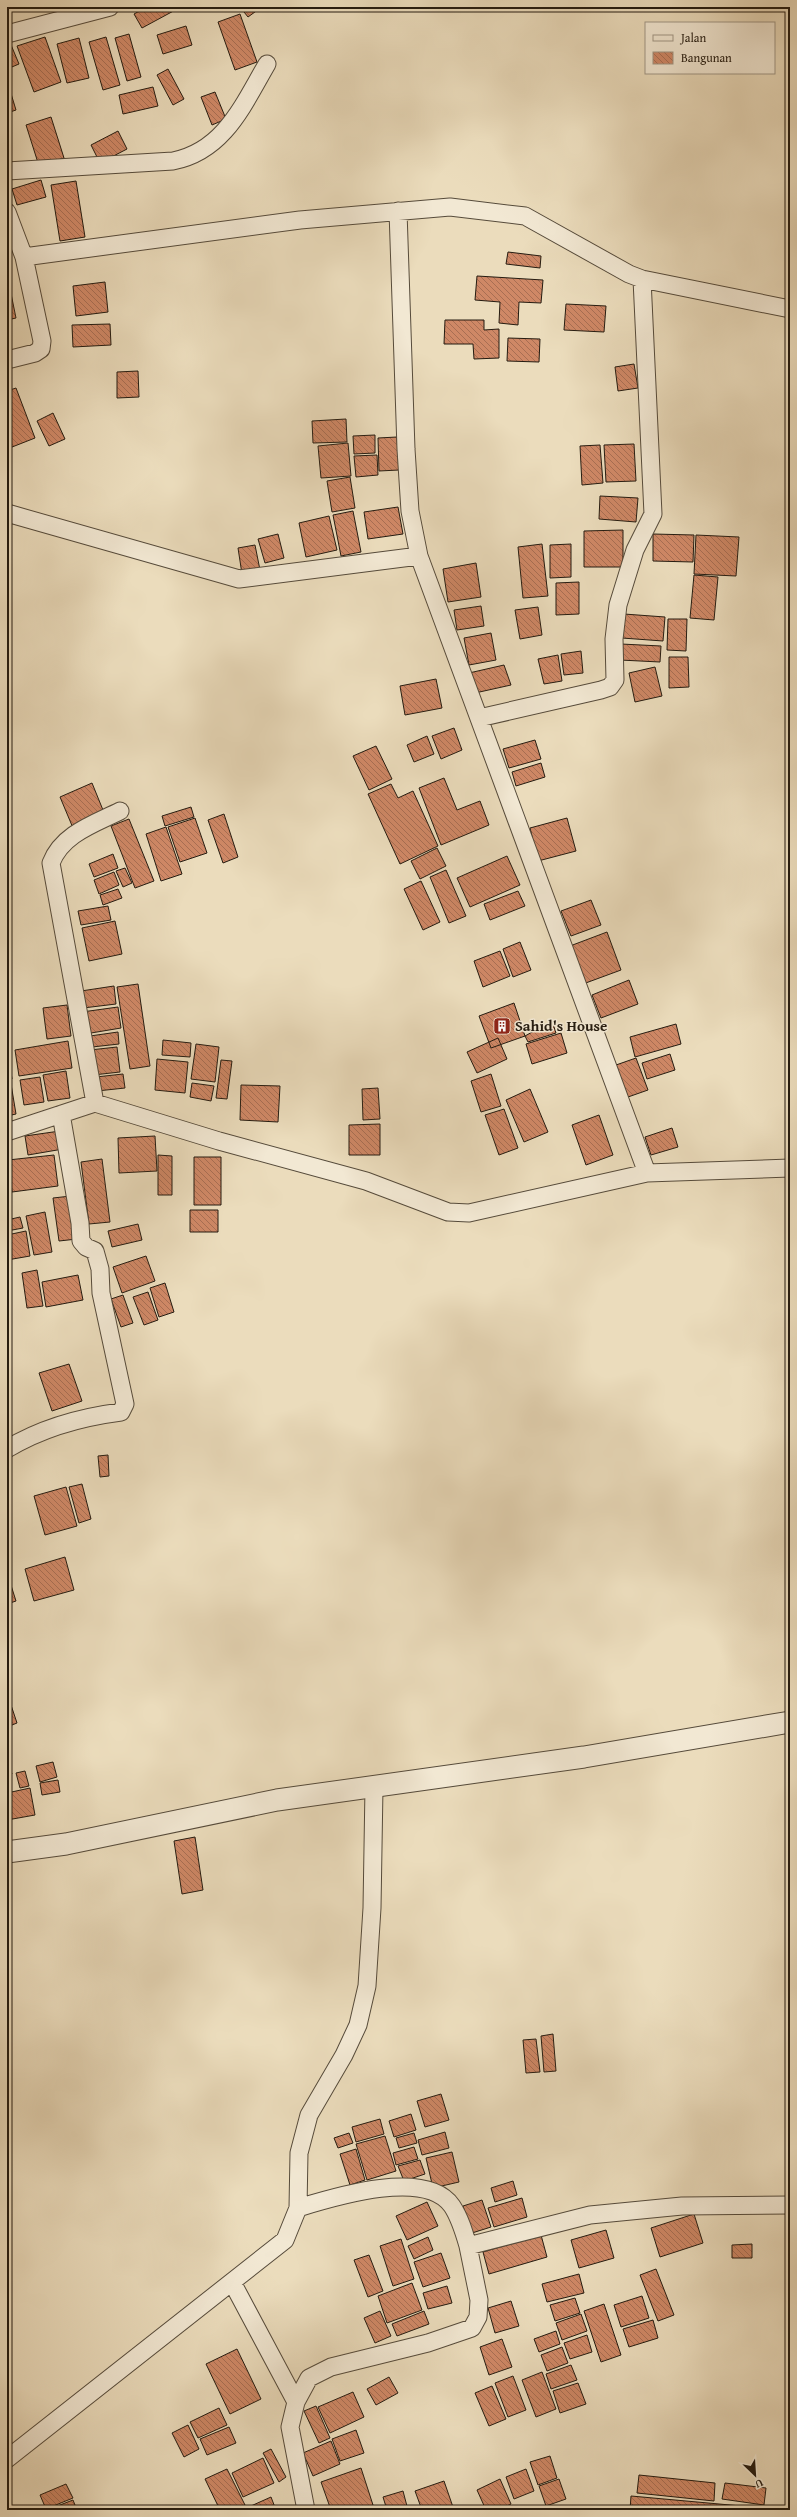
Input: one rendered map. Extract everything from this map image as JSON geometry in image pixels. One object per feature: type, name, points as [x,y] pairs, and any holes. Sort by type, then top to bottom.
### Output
[{"type":"street","points":[[7,34],[110,7]]},
{"type":"street","points":[[7,171],[173,161],[189,158],[206,148],[230,126],[267,64]]},
{"type":"street","points":[[24,257],[300,220],[450,207],[525,216],[642,279],[790,309]]},
{"type":"street","points":[[398,211],[406,450],[410,511],[419,556],[648,1173]]},
{"type":"street","points":[[7,212],[24,257],[42,341],[41,349],[36,353],[7,360]]},
{"type":"street","points":[[479,718],[601,690],[610,687],[615,680],[614,638],[618,605],[635,550],[653,514],[642,279]]},
{"type":"street","points":[[7,513],[239,579],[419,556]]},
{"type":"street","points":[[95,1104],[51,863],[56,850],[70,836],[120,811]]},
{"type":"street","points":[[7,1132],[95,1104],[219,1141],[366,1181],[448,1212],[469,1213],[648,1173],[790,1168]]},
{"type":"street","points":[[7,1449],[21,1440],[66,1424],[120,1412],[125,1404],[101,1293],[100,1269],[95,1251],[86,1247],[81,1241],[80,1223],[61,1114]]},
{"type":"street","points":[[7,1852],[66,1844],[277,1800],[584,1757],[790,1722]]},
{"type":"street","points":[[7,2459],[285,2240],[298,2208],[299,2153],[309,2116],[344,2055],[358,2025],[366,1986],[372,1908],[374,1787]]},
{"type":"street","points":[[298,2208],[322,2201],[388,2188],[420,2187],[442,2196],[452,2205],[468,2246],[479,2300],[478,2317],[472,2328],[428,2343],[331,2367],[309,2378],[296,2402],[290,2427],[306,2510]]},
{"type":"street","points":[[468,2246],[590,2215],[682,2206],[790,2205]]},
{"type":"street","points":[[232,2282],[296,2402]]},
{"type":"building","points":[[147,7],[179,8],[142,28],[134,14]]},
{"type":"building","points":[[240,7],[257,7],[259,9],[248,17]]},
{"type":"building","points":[[240,14],[257,62],[235,70],[218,22]]},
{"type":"building","points":[[186,26],[192,45],[163,54],[157,35]]},
{"type":"building","points":[[129,34],[141,77],[127,81],[115,38]]},
{"type":"building","points":[[45,37],[61,82],[34,92],[17,46]]},
{"type":"building","points":[[106,37],[120,85],[103,90],[89,42]]},
{"type":"building","points":[[79,38],[89,78],[67,83],[57,44]]},
{"type":"building","points":[[9,40],[19,64],[7,69],[7,41]]},
{"type":"building","points":[[168,69],[184,99],[173,105],[157,75]]},
{"type":"building","points":[[7,87],[9,87],[16,110],[7,113]]},
{"type":"building","points":[[153,87],[158,106],[123,114],[119,95]]},
{"type":"building","points":[[215,92],[226,119],[212,125],[201,97]]},
{"type":"building","points":[[51,117],[64,158],[39,166],[26,125]]},
{"type":"building","points":[[118,131],[127,149],[100,163],[91,145]]},
{"type":"building","points":[[41,180],[46,197],[17,205],[12,189]]},
{"type":"building","points":[[76,181],[85,237],[60,241],[51,185]]},
{"type":"building","points":[[508,252],[541,256],[540,268],[506,264]]},
{"type":"building","points":[[7,274],[16,318],[7,320]]},
{"type":"building","points":[[477,276],[543,280],[541,303],[519,302],[518,325],[499,323],[500,302],[475,300]]},
{"type":"building","points":[[105,282],[108,312],[76,316],[73,286]]},
{"type":"building","points":[[566,304],[606,306],[604,332],[564,330]]},
{"type":"building","points":[[445,320],[484,320],[484,330],[499,329],[499,358],[474,359],[473,344],[444,344]]},
{"type":"building","points":[[110,324],[111,345],[73,347],[72,325]]},
{"type":"building","points":[[508,338],[540,339],[539,362],[507,361]]},
{"type":"building","points":[[634,364],[638,388],[618,391],[615,367]]},
{"type":"building","points":[[138,371],[139,397],[117,398],[117,372]]},
{"type":"building","points":[[16,388],[35,438],[7,449],[7,391]]},
{"type":"building","points":[[53,413],[65,439],[49,446],[37,421]]},
{"type":"building","points":[[346,419],[347,442],[313,443],[312,421]]},
{"type":"building","points":[[375,435],[375,453],[354,454],[353,436]]},
{"type":"building","points":[[397,437],[399,470],[379,471],[378,438]]},
{"type":"building","points":[[348,443],[351,476],[321,478],[318,446]]},
{"type":"building","points":[[634,444],[636,481],[606,482],[604,445]]},
{"type":"building","points":[[600,445],[603,483],[582,485],[580,446]]},
{"type":"building","points":[[377,455],[378,475],[356,477],[354,456]]},
{"type":"building","points":[[350,477],[355,508],[332,512],[327,481]]},
{"type":"building","points":[[600,496],[638,498],[636,522],[599,519]]},
{"type":"building","points":[[398,507],[403,534],[368,539],[364,512]]},
{"type":"building","points":[[353,511],[361,552],[341,556],[333,515]]},
{"type":"building","points":[[329,516],[337,550],[306,557],[299,523]]},
{"type":"building","points":[[623,530],[623,567],[584,567],[584,531]]},
{"type":"building","points":[[278,534],[284,558],[265,563],[258,539]]},
{"type":"building","points":[[653,534],[694,535],[693,562],[653,561]]},
{"type":"building","points":[[696,535],[739,537],[736,576],[694,574]]},
{"type":"building","points":[[542,544],[548,596],[523,598],[518,547]]},
{"type":"building","points":[[571,544],[571,577],[550,578],[550,545]]},
{"type":"building","points":[[255,545],[260,570],[242,574],[238,548]]},
{"type":"building","points":[[476,563],[481,597],[448,602],[443,569]]},
{"type":"building","points":[[694,575],[718,577],[714,620],[690,618]]},
{"type":"building","points":[[579,582],[579,614],[556,615],[556,583]]},
{"type":"building","points":[[481,606],[484,626],[457,630],[454,610]]},
{"type":"building","points":[[538,607],[542,635],[520,639],[515,610]]},
{"type":"building","points":[[624,614],[665,617],[663,641],[622,638]]},
{"type":"building","points":[[668,619],[687,619],[686,651],[667,650]]},
{"type":"building","points":[[491,633],[496,660],[469,665],[464,638]]},
{"type":"building","points":[[621,644],[661,646],[660,662],[620,660]]},
{"type":"building","points":[[581,651],[583,673],[564,675],[561,654]]},
{"type":"building","points":[[558,655],[562,681],[544,684],[538,659]]},
{"type":"building","points":[[669,657],[688,657],[689,687],[669,688]]},
{"type":"building","points":[[504,665],[511,685],[475,693],[469,673]]},
{"type":"building","points":[[655,667],[662,696],[635,702],[629,673]]},
{"type":"building","points":[[436,679],[442,708],[405,715],[400,686]]},
{"type":"building","points":[[454,728],[462,750],[441,759],[432,736]]},
{"type":"building","points":[[427,736],[434,754],[414,762],[407,745]]},
{"type":"building","points":[[535,740],[541,759],[509,768],[503,749]]},
{"type":"building","points":[[376,746],[392,779],[369,790],[353,756]]},
{"type":"building","points":[[541,763],[545,777],[516,786],[512,772]]},
{"type":"building","points":[[444,778],[457,810],[480,801],[489,825],[441,845],[419,788]]},
{"type":"building","points":[[92,783],[105,815],[73,828],[60,797]]},
{"type":"building","points":[[391,784],[398,798],[413,791],[438,846],[400,864],[368,794]]},
{"type":"building","points":[[191,807],[194,817],[165,826],[162,816]]},
{"type":"building","points":[[224,814],[238,857],[223,863],[208,820]]},
{"type":"building","points":[[195,818],[207,853],[180,862],[168,827]]},
{"type":"building","points":[[567,818],[576,851],[538,861],[530,828]]},
{"type":"building","points":[[129,819],[154,881],[135,888],[111,826]]},
{"type":"building","points":[[166,827],[182,874],[161,881],[146,834]]},
{"type":"building","points":[[437,848],[446,866],[420,879],[411,861]]},
{"type":"building","points":[[113,854],[118,868],[94,877],[89,864]]},
{"type":"building","points":[[507,856],[520,885],[470,907],[457,878]]},
{"type":"building","points":[[125,868],[132,883],[123,887],[116,871]]},
{"type":"building","points":[[446,870],[466,916],[449,923],[430,877]]},
{"type":"building","points":[[114,872],[119,885],[99,894],[94,880]]},
{"type":"building","points":[[421,881],[440,922],[423,930],[404,889]]},
{"type":"building","points":[[118,889],[122,898],[103,905],[100,895]]},
{"type":"building","points":[[518,891],[525,906],[490,920],[484,904]]},
{"type":"building","points":[[591,900],[601,925],[571,936],[561,911]]},
{"type":"building","points":[[108,906],[111,920],[81,925],[78,911]]},
{"type":"building","points":[[115,921],[122,954],[89,961],[82,928]]},
{"type":"building","points":[[607,932],[621,970],[583,984],[570,946]]},
{"type":"building","points":[[520,942],[531,970],[513,977],[503,949]]},
{"type":"building","points":[[500,951],[510,976],[483,987],[474,961]]},
{"type":"building","points":[[629,980],[638,1004],[601,1018],[592,995]]},
{"type":"building","points":[[138,984],[150,1066],[130,1069],[117,987]]},
{"type":"building","points":[[114,986],[116,1004],[83,1008],[81,991]]},
{"type":"building","name":"Sahid's House","points":[[514,1003],[525,1036],[491,1048],[479,1016]]},
{"type":"building","points":[[67,1005],[71,1036],[47,1039],[43,1008]]},
{"type":"building","points":[[118,1007],[121,1028],[85,1034],[82,1012]]},
{"type":"building","points":[[552,1021],[556,1033],[528,1042],[525,1036]]},
{"type":"building","points":[[676,1024],[681,1044],[635,1057],[630,1037]]},
{"type":"building","points":[[118,1032],[119,1044],[92,1047],[90,1036]]},
{"type":"building","points":[[561,1033],[567,1053],[532,1064],[526,1044]]},
{"type":"building","points":[[498,1038],[507,1059],[477,1073],[467,1052]]},
{"type":"building","points":[[163,1040],[191,1043],[190,1057],[162,1055]]},
{"type":"building","points":[[68,1041],[72,1068],[19,1076],[15,1050]]},
{"type":"building","points":[[196,1044],[219,1047],[215,1082],[191,1079]]},
{"type":"building","points":[[7,1046],[12,1079],[7,1080]]},
{"type":"building","points":[[117,1047],[120,1072],[93,1075],[90,1050]]},
{"type":"building","points":[[670,1054],[675,1070],[647,1079],[642,1063]]},
{"type":"building","points":[[636,1058],[648,1090],[628,1097],[616,1065]]},
{"type":"building","points":[[157,1059],[188,1062],[185,1093],[155,1090]]},
{"type":"building","points":[[221,1060],[232,1061],[227,1099],[216,1098]]},
{"type":"building","points":[[66,1071],[70,1098],[48,1101],[43,1075]]},
{"type":"building","points":[[123,1074],[125,1088],[97,1091],[96,1077]]},
{"type":"building","points":[[491,1074],[501,1106],[481,1112],[471,1081]]},
{"type":"building","points":[[40,1077],[44,1102],[24,1105],[20,1080]]},
{"type":"building","points":[[192,1083],[214,1086],[211,1101],[190,1097]]},
{"type":"building","points":[[11,1084],[16,1114],[7,1116],[7,1085]]},
{"type":"building","points":[[241,1085],[280,1086],[278,1122],[240,1120]]},
{"type":"building","points":[[378,1088],[380,1119],[363,1120],[362,1089]]},
{"type":"building","points":[[530,1089],[548,1132],[524,1142],[506,1100]]},
{"type":"building","points":[[504,1109],[518,1148],[499,1155],[485,1115]]},
{"type":"building","points":[[599,1115],[613,1155],[586,1165],[572,1125]]},
{"type":"building","points":[[380,1124],[380,1155],[349,1155],[349,1125]]},
{"type":"building","points":[[672,1128],[678,1147],[651,1155],[645,1137]]},
{"type":"building","points":[[60,1131],[63,1149],[28,1155],[25,1136]]},
{"type":"building","points":[[155,1136],[157,1171],[119,1173],[118,1138]]},
{"type":"building","points":[[54,1155],[58,1186],[12,1192],[8,1160]]},
{"type":"building","points":[[158,1155],[172,1156],[172,1195],[158,1195]]},
{"type":"building","points":[[194,1157],[221,1157],[221,1205],[194,1205]]},
{"type":"building","points":[[102,1159],[110,1222],[89,1224],[81,1162]]},
{"type":"building","points":[[71,1196],[77,1239],[59,1241],[53,1198]]},
{"type":"building","points":[[190,1210],[218,1210],[218,1232],[190,1232]]},
{"type":"building","points":[[45,1212],[52,1252],[34,1255],[26,1216]]},
{"type":"building","points":[[20,1217],[23,1228],[7,1231],[7,1220]]},
{"type":"building","points":[[138,1224],[142,1240],[112,1247],[108,1231]]},
{"type":"building","points":[[26,1231],[30,1256],[7,1260],[7,1235]]},
{"type":"building","points":[[146,1256],[155,1281],[122,1293],[113,1267]]},
{"type":"building","points":[[37,1270],[43,1306],[27,1308],[22,1273]]},
{"type":"building","points":[[78,1275],[83,1300],[46,1307],[42,1282]]},
{"type":"building","points":[[165,1283],[174,1312],[159,1317],[150,1288]]},
{"type":"building","points":[[148,1292],[158,1320],[144,1325],[133,1297]]},
{"type":"building","points":[[123,1295],[133,1323],[121,1327],[111,1299]]},
{"type":"building","points":[[69,1364],[82,1401],[52,1411],[39,1373]]},
{"type":"building","points":[[108,1455],[109,1476],[100,1477],[98,1456]]},
{"type":"building","points":[[82,1484],[91,1519],[79,1523],[69,1487]]},
{"type":"building","points":[[66,1487],[77,1526],[45,1535],[34,1496]]},
{"type":"building","points":[[65,1557],[74,1590],[34,1601],[25,1569]]},
{"type":"building","points":[[9,1579],[16,1601],[7,1604],[7,1580]]},
{"type":"building","points":[[7,1699],[9,1699],[17,1723],[7,1727]]},
{"type":"building","points":[[7,1760],[12,1774],[7,1776]]},
{"type":"building","points":[[53,1762],[57,1777],[40,1782],[36,1766]]},
{"type":"building","points":[[25,1771],[29,1786],[20,1788],[16,1773]]},
{"type":"building","points":[[58,1780],[60,1792],[42,1795],[40,1783]]},
{"type":"building","points":[[30,1788],[35,1815],[7,1820],[7,1793]]},
{"type":"building","points":[[195,1837],[203,1890],[182,1894],[174,1841]]},
{"type":"building","points":[[553,2034],[556,2071],[544,2072],[541,2036]]},
{"type":"building","points":[[536,2039],[540,2072],[526,2073],[523,2040]]},
{"type":"building","points":[[441,2094],[449,2120],[425,2127],[417,2101]]},
{"type":"building","points":[[411,2114],[416,2130],[394,2137],[389,2121]]},
{"type":"building","points":[[380,2119],[384,2134],[356,2142],[352,2127]]},
{"type":"building","points":[[445,2132],[449,2148],[422,2155],[418,2140]]},
{"type":"building","points":[[349,2133],[353,2143],[338,2148],[334,2138]]},
{"type":"building","points":[[414,2133],[417,2143],[399,2148],[396,2138]]},
{"type":"building","points":[[385,2136],[396,2171],[367,2180],[356,2144]]},
{"type":"building","points":[[414,2147],[418,2159],[396,2165],[393,2153]]},
{"type":"building","points":[[356,2149],[365,2180],[350,2185],[340,2154]]},
{"type":"building","points":[[452,2152],[459,2182],[433,2188],[426,2158]]},
{"type":"building","points":[[420,2160],[425,2174],[404,2181],[398,2166]]},
{"type":"building","points":[[513,2181],[517,2195],[495,2202],[491,2188]]},
{"type":"building","points":[[522,2198],[527,2217],[494,2227],[488,2208]]},
{"type":"building","points":[[482,2200],[491,2227],[472,2233],[463,2206]]},
{"type":"building","points":[[427,2202],[438,2226],[407,2240],[396,2216]]},
{"type":"building","points":[[694,2214],[703,2243],[660,2257],[651,2228]]},
{"type":"building","points":[[606,2230],[614,2258],[579,2268],[571,2240]]},
{"type":"building","points":[[541,2235],[547,2257],[489,2274],[483,2252]]},
{"type":"building","points":[[428,2237],[433,2250],[414,2259],[408,2246]]},
{"type":"building","points":[[401,2239],[414,2279],[393,2286],[380,2246]]},
{"type":"building","points":[[752,2244],[752,2258],[732,2258],[732,2245]]},
{"type":"building","points":[[441,2253],[450,2278],[423,2287],[414,2262]]},
{"type":"building","points":[[369,2255],[383,2291],[368,2297],[354,2260]]},
{"type":"building","points":[[656,2269],[674,2315],[658,2321],[640,2275]]},
{"type":"building","points":[[579,2274],[584,2293],[547,2302],[542,2284]]},
{"type":"building","points":[[412,2283],[422,2310],[387,2323],[378,2296]]},
{"type":"building","points":[[447,2286],[452,2303],[428,2309],[423,2293]]},
{"type":"building","points":[[642,2296],[649,2318],[621,2327],[614,2305]]},
{"type":"building","points":[[575,2298],[580,2313],[555,2321],[550,2305]]},
{"type":"building","points":[[511,2301],[519,2326],[495,2333],[488,2308]]},
{"type":"building","points":[[604,2304],[621,2355],[601,2362],[584,2311]]},
{"type":"building","points":[[380,2311],[391,2336],[375,2343],[364,2318]]},
{"type":"building","points":[[424,2311],[429,2324],[397,2336],[392,2324]]},
{"type":"building","points":[[581,2314],[587,2331],[562,2340],[556,2323]]},
{"type":"building","points":[[653,2320],[658,2338],[629,2347],[623,2329]]},
{"type":"building","points":[[556,2331],[560,2344],[539,2352],[534,2339]]},
{"type":"building","points":[[587,2335],[592,2352],[570,2359],[564,2343]]},
{"type":"building","points":[[502,2339],[512,2367],[489,2375],[480,2347]]},
{"type":"building","points":[[562,2347],[568,2363],[547,2371],[541,2355]]},
{"type":"building","points":[[237,2349],[261,2399],[230,2414],[206,2364]]},
{"type":"building","points":[[571,2365],[577,2380],[551,2389],[546,2374]]},
{"type":"building","points":[[542,2372],[556,2409],[536,2417],[522,2380]]},
{"type":"building","points":[[513,2376],[526,2410],[508,2417],[495,2383]]},
{"type":"building","points":[[389,2377],[398,2393],[376,2405],[367,2389]]},
{"type":"building","points":[[578,2383],[586,2404],[560,2413],[553,2391]]},
{"type":"building","points":[[492,2386],[506,2419],[489,2426],[475,2393]]},
{"type":"building","points":[[353,2392],[364,2417],[330,2433],[318,2407]]},
{"type":"building","points":[[316,2406],[330,2438],[319,2443],[304,2411]]},
{"type":"building","points":[[219,2408],[227,2425],[198,2438],[190,2422]]},
{"type":"building","points":[[188,2425],[199,2449],[184,2457],[172,2433]]},
{"type":"building","points":[[229,2427],[236,2443],[207,2455],[200,2439]]},
{"type":"building","points":[[356,2430],[364,2453],[340,2461],[332,2439]]},
{"type":"building","points":[[331,2441],[340,2464],[313,2476],[303,2453]]},
{"type":"building","points":[[271,2449],[286,2477],[279,2482],[263,2453]]},
{"type":"building","points":[[550,2456],[557,2478],[538,2485],[530,2462]]},
{"type":"building","points":[[263,2458],[274,2483],[243,2497],[232,2473]]},
{"type":"building","points":[[361,2468],[373,2505],[358,2510],[331,2510],[321,2482]]},
{"type":"building","points":[[227,2469],[245,2505],[235,2510],[220,2510],[205,2479]]},
{"type":"building","points":[[526,2469],[534,2491],[514,2499],[506,2477]]},
{"type":"building","points":[[639,2475],[715,2483],[714,2501],[637,2493]]},
{"type":"building","points":[[500,2479],[511,2504],[498,2510],[486,2510],[477,2490]]},
{"type":"building","points":[[559,2479],[566,2499],[546,2506],[539,2486]]},
{"type":"building","points":[[444,2481],[454,2510],[422,2510],[415,2491]]},
{"type":"building","points":[[725,2483],[766,2488],[764,2505],[722,2499]]},
{"type":"building","points":[[66,2484],[73,2498],[46,2509],[40,2495]]},
{"type":"building","points":[[403,2491],[408,2510],[387,2510],[383,2497]]},
{"type":"building","points":[[631,2496],[785,2510],[630,2510]]},
{"type":"building","points":[[271,2497],[276,2510],[242,2510]]},
{"type":"building","points":[[73,2500],[77,2510],[47,2510]]},
{"type":"place","name":"Sahid's House","points":[[502,1026]]}]
